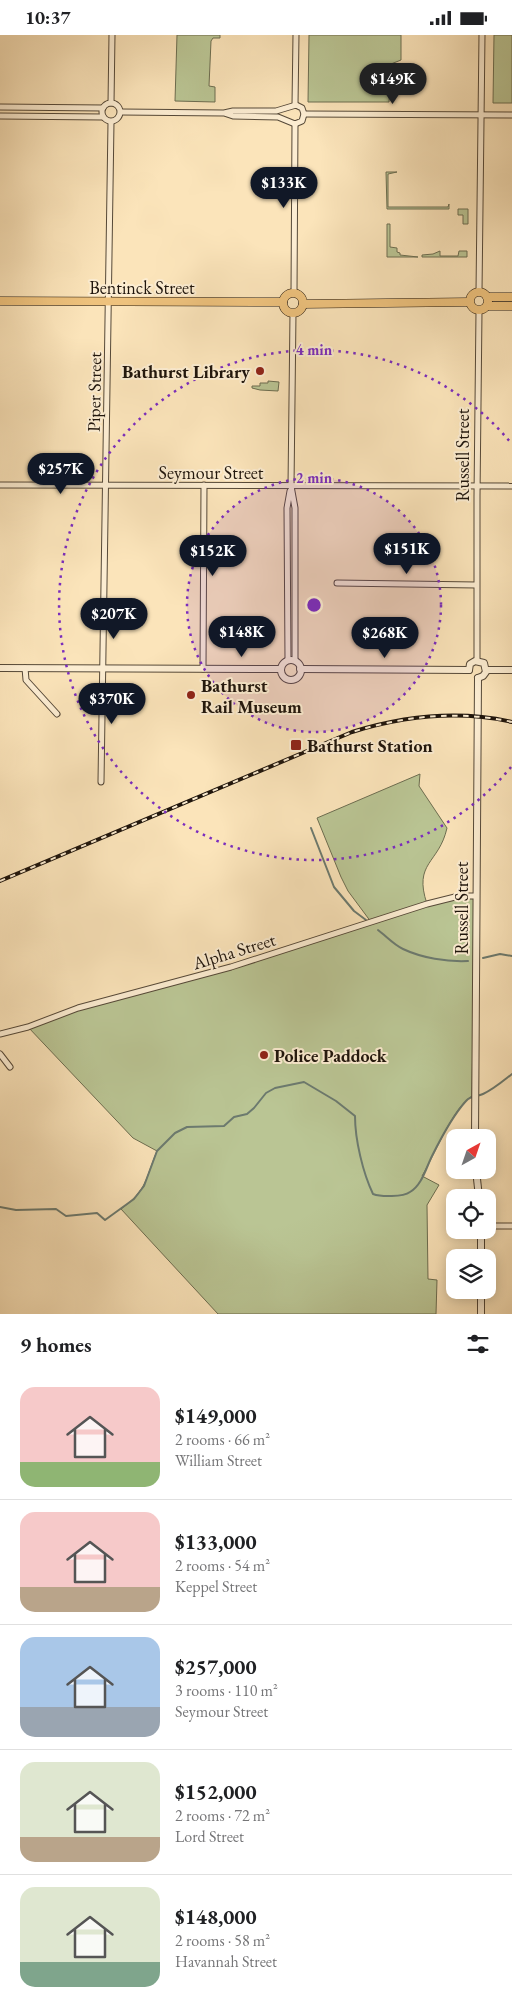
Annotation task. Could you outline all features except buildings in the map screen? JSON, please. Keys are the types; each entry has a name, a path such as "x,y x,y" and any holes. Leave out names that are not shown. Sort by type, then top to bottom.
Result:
{"main road":[{"path":"469,301 473,294 478,292 484,293 487,297 487,306"},
{"path":"294,293 300,295 303,304 299,311 294,313 288,311 283,303 286,297 294,293"},
{"path":"487,297 512,297"},
{"name":"Bentinck Street","path":"0,301 283,303"},
{"path":"303,304 469,301"},
{"path":"469,301 472,307 479,311 487,306 512,306"}],"street":[{"path":"111,103 112,35"},
{"path":"295,105 296,35"},
{"path":"478,292 482,35"},
{"path":"0,116 103,117 111,122 119,118 121,112 118,105 106,104 103,108 103,117"},
{"path":"121,112 224,113 233,111 276,111 295,105 302,108 304,114 302,121 295,125"},
{"path":"0,107 103,108"},
{"path":"286,119 287,108"},
{"path":"224,113 233,117 278,117 286,119 295,125"},
{"path":"304,114 512,115"},
{"name":"Piper Street","path":"101,782 111,122"},
{"path":"294,293 295,125"},
{"name":"Russell Street","path":"477,661 479,311"},
{"path":"294,313 291,485 287,508 286,612 291,661 300,669 469,670"},
{"name":"Seymour Street","path":"0,485 512,486"},
{"path":"203,669 204,485"},
{"path":"291,485 295,509 295,613 291,661"},
{"path":"287,541 295,541"},
{"path":"337,583 476,585"},
{"path":"286,612 295,613"},
{"path":"291,661 283,663 281,669 283,676 292,680 299,675 300,669"},
{"path":"477,661 484,663 486,670 483,676 478,678 473,677 469,670 471,663 477,661"},
{"path":"0,668 281,669"},
{"path":"24,668 26,680 57,714"},
{"path":"486,670 512,671"},
{"name":"Russell Street","path":"474,1129 478,678"},
{"name":"Alpha Street","path":"0,1034 28,1027 78,1008 231,967 440,901 458,896 476,896"},
{"path":"0,1054 10,1067"},
{"path":"496,1226 512,1226"},
{"path":"481,1299 481,1314"}],"green space":[{"path":"177,35 220,35 220,38 213,38 211,41 209,86 215,87 215,102 175,101"},
{"path":"309,35 401,35 401,60 391,64 389,102 308,102"},
{"path":"494,35 512,35 512,103 493,103"},
{"path":"386,172 397,172 388,174 388,207 448,207 449,204 449,209 387,209"},
{"path":"458,209 468,209 468,224 463,224 463,215 458,215"},
{"path":"387,224 390,224 390,247 397,248 397,252 400,255 418,257 387,257"},
{"path":"440,251 440,256 458,256 459,251 467,251 467,257 422,257 422,255"},
{"path":"268,381 279,382 278,391 252,388 252,386 260,386 260,383 268,383"},
{"path":"420,774 419,786 447,828 439,849 425,871 423,879 427,904 449,898 475,896 472,1096 458,1110 446,1129 422,1176 439,1185 427,1205 428,1279 437,1280 436,1314 218,1314 121,1209 130,1202 145,1183 157,1151 133,1138 28,1027 78,1008 177,982 371,922 348,891 317,818"}],"waterway":[{"path":"311,828 334,887 354,911 366,920"},
{"path":"378,930 396,945 418,955 435,959 468,961"},
{"path":"483,958 500,954 512,956"},
{"path":"0,1207 16,1210 56,1209 66,1216 97,1213 105,1220 134,1199 144,1186 157,1151 175,1133 187,1127 224,1126 234,1117 247,1114 266,1093 275,1088 304,1082 336,1101 355,1116 360,1156 373,1194 386,1196 407,1194 421,1181 443,1135 466,1101 491,1090 512,1074"}],"railway":[{"path":"0,881 352,732 391,722 432,717 472,716 512,722"}],"place":[{"name":"Bathurst Library","path":"260,371"},
{"name":"Bathurst Rail Museum","path":"191,695"},
{"name":"Bathurst Station","path":"296,745"},
{"name":"Police Paddock","path":"264,1055"}]}
